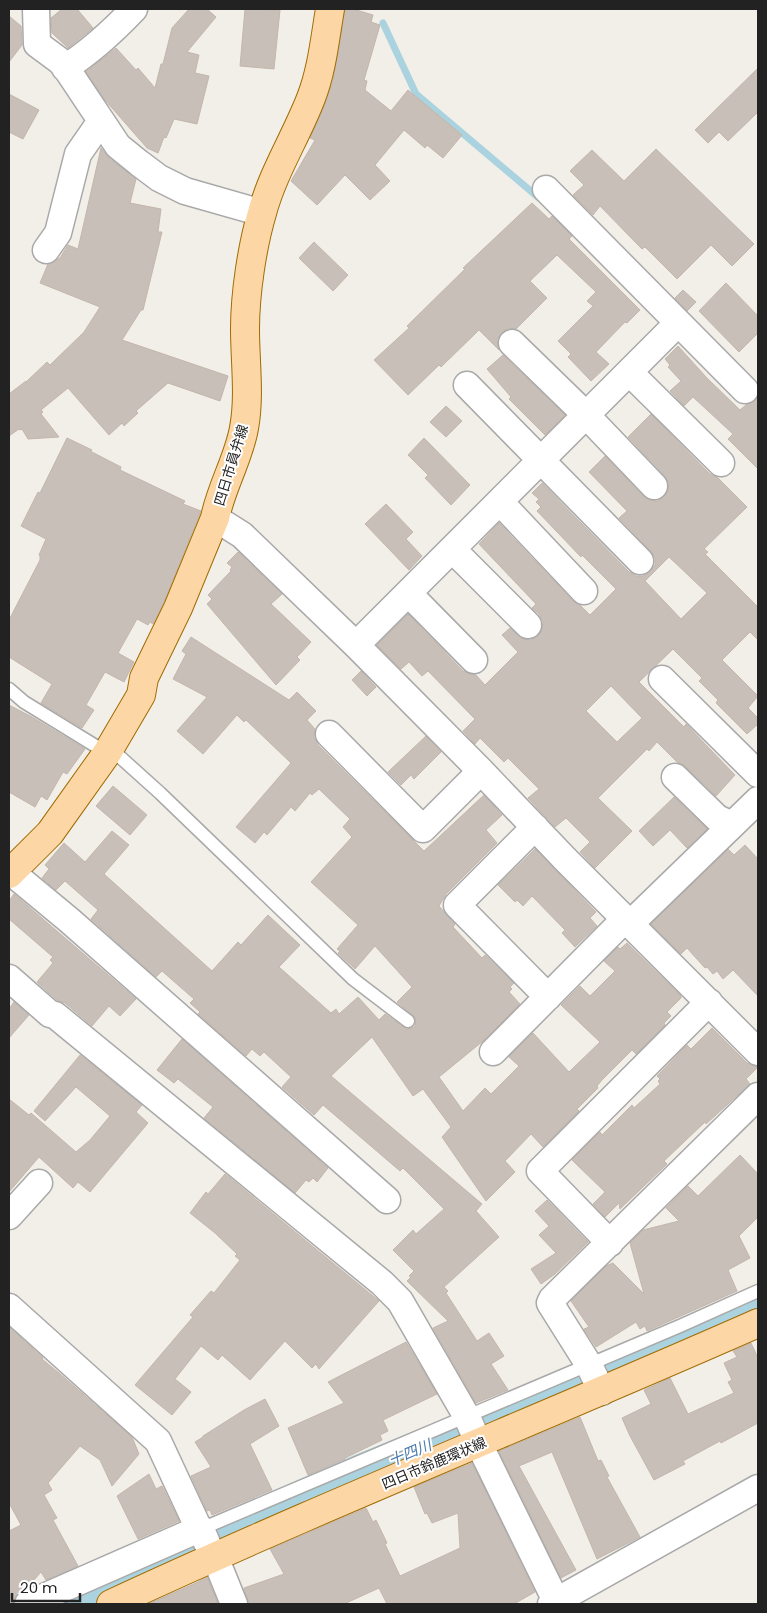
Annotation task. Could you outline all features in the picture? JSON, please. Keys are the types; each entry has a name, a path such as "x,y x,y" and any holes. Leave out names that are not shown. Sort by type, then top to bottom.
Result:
{"main road":[{"name":"四日市員弁線","path":"10,873 50,832 109,750 141,696 144,678 178,608 216,518 218,503 244,429 247,387 245,327 251,268 262,213 275,174 312,96 330,9"},
{"name":"四日市鈴鹿環状線","path":"111,1604 207,1543 478,1443 595,1377 758,1323"}],"street":[{"path":"36,9 37,44 65,68 118,146 159,178 192,193 262,213"},
{"path":"65,68 134,9"},
{"path":"46,250 58,234 78,154 102,121"},
{"path":"546,189 673,328 745,390"},
{"path":"356,645 673,328"},
{"path":"512,343 586,415 654,486"},
{"path":"629,372 721,463"},
{"path":"468,386 640,561"},
{"path":"500,502 584,591"},
{"path":"216,518 242,535 356,645 627,922 758,1052"},
{"path":"452,549 528,625"},
{"path":"408,593 474,660"},
{"path":"662,679 758,774"},
{"path":"329,734 423,829 481,771"},
{"path":"675,777 717,818 732,825"},
{"path":"493,1052 548,997 758,800"},
{"path":"535,827 457,905 548,997"},
{"path":"10,873 69,920 387,1200"},
{"path":"9,978 50,1014 55,1014 388,1289 400,1301 407,1310 468,1418 478,1443 556,1603 758,1488"},
{"path":"610,1242 540,1171 709,1002"},
{"path":"595,1377 550,1303 552,1299 758,1096"},
{"path":"9,1216 39,1183"},
{"path":"9,1307 158,1441 234,1604"},
{"path":"28,1604 207,1543"}],"lane":[{"path":"9,689 24,702 109,750 160,793 353,979 408,1020"},
{"path":"207,1543 468,1418 595,1377 680,1326 758,1291"}],"building":[{"path":"62,9 77,9 93,28 68,48 52,33 51,18"},
{"path":"189,9 207,9 216,17 187,52 199,55 195,73 209,76 197,124 174,119 158,153 147,148 105,100 86,72 116,48 136,70 138,68 155,88 172,28"},
{"path":"245,9 280,10 274,69 240,66"},
{"path":"345,9 353,9 373,15 371,22 380,25 364,80 367,81 365,90 391,111 408,90 462,135 443,158 427,145 425,148 404,130 375,165 390,181 370,200 345,175 317,205 291,181 315,140 310,138 333,80"},
{"path":"9,16 21,26 22,45 9,62"},
{"path":"758,68 758,112 728,141 719,132 708,143 695,130"},
{"path":"9,94 39,110 23,139 9,132"},
{"path":"101,148 109,158 136,179 130,203 161,209 158,232 162,232 143,310 141,310 122,340 228,376 220,401 168,383 136,411 138,413 124,426 122,423 109,435 68,388 41,410 43,412 41,414 59,437 28,439 22,429 9,436 9,394 26,382 47,362 50,365 84,332 100,307 40,283 48,264 60,258 68,245 78,249"},
{"path":"656,149 754,244 732,266 711,245 677,279 645,247 642,249 600,206 593,215 573,195 584,185 570,171 592,150 624,181"},
{"path":"532,203 549,219 552,216 572,236 569,239 640,310 627,323 625,322 596,352 609,364 591,381 568,357 571,354 558,341 593,306 587,301 596,292 557,255 530,281 547,298 516,329 507,329 501,333 497,340 499,350 479,330 441,367 439,365 408,395 374,360 409,328 407,326 465,269 463,268"},
{"path":"314,242 348,275 333,291 299,258"},
{"path":"726,283 758,316 758,333 739,352 699,311"},
{"path":"683,290 696,302 687,311 675,298"},
{"path":"678,346 740,410 755,401 758,396 758,469 728,439 733,434 693,397 684,406 670,391 681,381 668,367 670,365 665,359"},
{"path":"503,355 565,415 545,435 509,399 511,397 487,369"},
{"path":"446,406 462,421 446,437 430,422"},
{"path":"651,414 710,474 718,478 747,507 704,549 708,552 705,554 758,607 758,640 750,632 722,660 758,696 748,708 758,718 758,724 747,734 716,703 718,700 699,681 702,678 673,649 639,682 684,727 686,724 735,775 716,796 657,742 649,751 647,749 598,798 632,831 595,868 580,852 590,842 566,818 555,827 528,798 539,789 508,758 504,762 480,738 475,744 463,731 475,719 428,671 422,676 409,662 401,669 377,645 408,614 463,671 476,675 485,685 518,652 502,635 510,628 524,639 531,640 538,636 543,622 539,614 532,608 536,604 479,544 499,523 573,601 590,615 616,589 582,555 581,557 537,511 541,507 536,502 539,499 532,493 542,483 629,572 636,576 643,576 650,572 655,565 655,558 651,551 619,518 627,511 589,472 605,456 644,497 657,501 664,497 669,483 665,476 628,437","holes":["669,557 707,593 681,619 645,581","611,686 642,718 617,742 586,711"]},
{"path":"67,438 121,467 120,470 185,501 183,504 201,511 164,602 153,624 150,622 148,625 137,619 118,653 134,662 124,682 105,672 86,705 94,710 82,728 41,703 52,684 9,657 9,620 40,560 39,555 46,539 21,526 38,492 40,493"},
{"path":"424,438 470,485 451,505 425,478 428,475 408,455"},
{"path":"386,504 413,532 406,539 422,556 409,570 365,524"},
{"path":"238,552 282,594 271,604 311,642 297,657 300,660 276,685 207,604 212,599 208,595 231,571 232,567 227,563"},
{"path":"191,637 289,700 297,692 316,711 307,720 315,729 314,737 318,745 424,851 484,795 502,815 486,830 497,843 446,894 439,906 455,924 453,927 482,958 485,955 514,983 510,987 512,989 509,992 520,1004 483,1041 439,1077 463,1111 485,1088 491,1094 519,1066 509,1057 533,1033 569,1072 600,1042 561,1005 580,986 590,996 615,971 604,961 618,947 620,949 627,943 681,996 667,1012 671,1016 664,1023 665,1025 636,1054 632,1050 602,1080 597,1086 598,1088 577,1109 579,1111 543,1147 531,1134 505,1161 515,1172 486,1201 442,1137 451,1127 423,1089 413,1096 372,1037 331,1076 482,1204 476,1211 499,1237 444,1287 477,1341 489,1333 504,1356 491,1364 508,1390 476,1403 433,1328 448,1321 407,1281 414,1271 393,1250 413,1230 416,1234 444,1209 403,1168 400,1171 323,1105 314,1115 282,1087 291,1077 264,1052 260,1056 252,1049 246,1056 198,1014 200,1012 190,1003 194,999 162,971 156,977 91,919 98,910 65,881 56,890 42,878 49,869 45,865 64,843 85,862 112,831 129,845 104,874 212,971 238,942 241,945 268,915 300,945 279,967 331,1013 336,1009 339,1014 358,997 379,1020 385,1014 406,1029 415,1026 415,1017 397,1002 412,987 375,946 355,969 338,953 340,951 337,949 358,925 311,882 352,837 343,827 350,819 319,789 312,795 310,793 295,811 291,807 267,835 264,832 255,843 236,827 291,763 246,720 244,722 237,715 203,754 177,731 207,697 173,679 186,654 182,651"},
{"path":"361,671 376,687 367,696 352,680"},
{"path":"9,705 85,749 67,774 63,772 47,800 41,796 35,807 9,792"},
{"path":"426,736 441,752 414,779 411,775 401,785 388,772"},
{"path":"113,786 147,815 130,835 96,806"},
{"path":"674,797 707,829 687,848 670,830 653,846 639,831"},
{"path":"745,845 758,859 758,996 733,970 723,979 717,971 713,974 707,967 705,968 687,948 681,954 651,924 728,849 734,855"},
{"path":"535,849 596,912 590,918 597,926 575,947 562,933 565,930 532,896 523,906 517,900 515,902 498,885"},
{"path":"14,894 136,999 120,1016 109,1006 92,1026 65,1003 57,1000 37,982 53,963 50,960 53,957 9,919 9,901"},
{"path":"14,1002 29,1015 9,1038 9,1009"},
{"path":"712,1028 747,1063 758,1067 746,1079 750,1084 706,1124 705,1122 664,1161 667,1164 620,1209 619,1203 605,1217 593,1204 605,1192 572,1160 600,1132 602,1135 632,1105 634,1108 660,1084 658,1081 660,1079 657,1076 687,1045 691,1049"},
{"path":"182,1039 328,1168 317,1182 313,1178 309,1182 306,1180 295,1193 204,1118 213,1107 178,1079 174,1083 157,1070"},
{"path":"80,1055 142,1105 136,1112 148,1123 90,1192 78,1182 73,1188 39,1157 9,1192 9,1099 29,1115 31,1113 76,1152 90,1140 110,1116 76,1087 45,1121 34,1111"},
{"path":"740,1155 758,1174 758,1217 739,1236 750,1258 728,1270 737,1291 647,1331 645,1326 640,1329 636,1322 596,1347 584,1329 589,1327 571,1301 606,1266 613,1263 644,1294 630,1243 643,1230 679,1221 666,1208 688,1186 698,1196"},
{"path":"225,1174 379,1301 319,1369 316,1364 312,1368 285,1341 250,1380 222,1355 218,1360 201,1346 175,1379 191,1392 172,1415 135,1385 193,1317 190,1315 211,1291 214,1293 240,1260 235,1256 237,1254 215,1233 190,1213 206,1192 208,1194"},
{"path":"547,1200 588,1242 555,1274 541,1284 531,1269 556,1253 539,1235 549,1226 535,1211"},
{"path":"9,1327 42,1359 132,1437 139,1454 112,1486 100,1460 80,1446 48,1483 52,1490 44,1495 57,1518 53,1520 78,1566 46,1580 41,1572 27,1588 16,1595 13,1604 9,1604 9,1531 21,1525 9,1503"},
{"path":"406,1342 437,1394 383,1420 388,1431 380,1435 382,1440 308,1475 288,1428 344,1403 328,1382"},
{"path":"751,1343 758,1358 758,1423 683,1461 685,1464 654,1480 622,1418 651,1404 644,1390 670,1378 688,1414 734,1393 728,1382 732,1380 724,1363 737,1357 733,1351"},
{"path":"265,1399 279,1426 250,1444 272,1490 212,1515 210,1510 207,1511 191,1476 211,1467 195,1442 244,1410"},
{"path":"580,1417 598,1461 601,1460 609,1476 607,1477 640,1537 597,1559 552,1452 519,1466 576,1570 561,1578 499,1451"},
{"path":"472,1463 535,1592 514,1604 387,1604 379,1588 344,1604 249,1604 244,1588 284,1574 270,1549 366,1508 373,1522 376,1520 400,1576 460,1548 458,1513 432,1523 427,1513 425,1514 414,1487"},
{"path":"149,1474 156,1489 162,1486 179,1521 138,1539 117,1496"},
{"path":"207,1577 218,1604 148,1604 198,1582"}],"waterway":[{"path":"383,23 416,94 539,198"},
{"name":"十四川","path":"65,1604 361,1474 528,1406 758,1307"}]}
